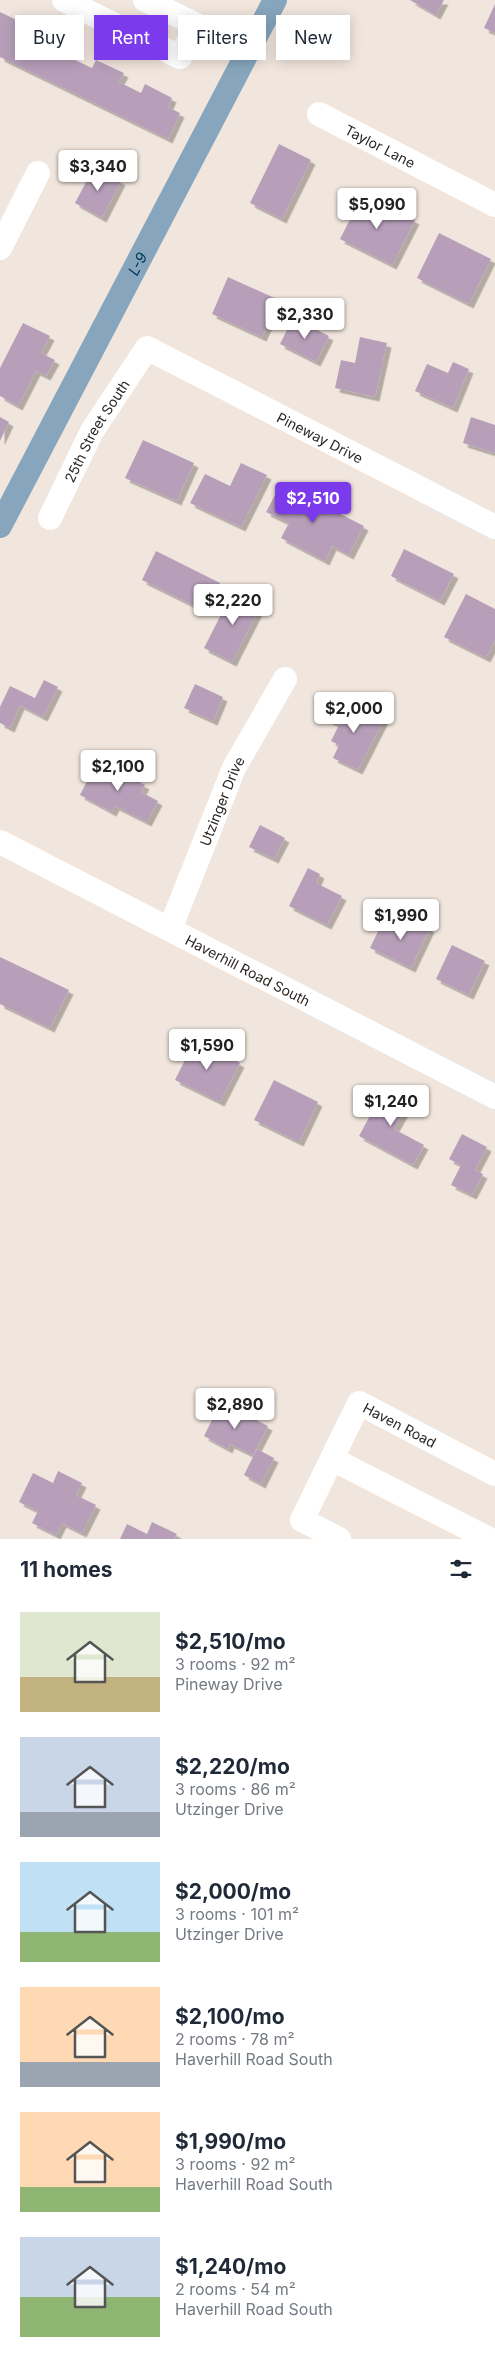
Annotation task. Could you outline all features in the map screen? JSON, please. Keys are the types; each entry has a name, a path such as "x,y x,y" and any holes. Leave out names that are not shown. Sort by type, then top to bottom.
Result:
{"street":[{"path":"64,0 180,58 197,25 145,0"},
{"name":"Taylor Lane","path":"319,114 495,205"},
{"path":"0,248 38,173"},
{"name":"25th Street South","path":"50,518 92,431 147,348"},
{"name":"Pineway Drive","path":"147,348 495,527"},
{"name":"Utzinger Drive","path":"170,929 234,768 285,679"},
{"name":"Haverhill Road South","path":"0,842 495,1096"},
{"name":"Haven Road","path":"339,1539 302,1520 359,1403 495,1474"},
{"path":"332,1459 489,1539"}],"building":[{"path":"410,0 444,0 436,15"},
{"path":"495,4 495,33 484,28"},
{"path":"0,12 15,19 15,60 75,60 92,68 96,60 124,73 119,82 141,93 145,84 172,98 168,107 180,113 168,139 0,57"},
{"path":"279,144 311,160 282,219 250,203"},
{"path":"94,167 121,181 102,218 75,203"},
{"path":"363,194 415,220 392,265 340,239"},
{"path":"439,233 491,259 469,304 417,278"},
{"path":"228,277 279,300 262,337 212,314"},
{"path":"293,318 329,336 316,362 280,344"},
{"path":"23,323 50,336 41,353 55,360 46,376 36,371 18,406 0,396 0,368"},
{"path":"360,337 387,343 375,397 335,388 341,360 355,363"},
{"path":"453,362 469,369 453,408 415,391 427,364 448,373"},
{"path":"0,417 9,422 0,441"},
{"path":"471,417 495,425 495,453 463,443"},
{"path":"143,440 194,463 177,501 125,478"},
{"path":"241,463 267,475 241,527 190,503 205,474 230,486"},
{"path":"281,484 364,526 349,555 332,546 325,561 281,538 289,523 266,512"},
{"path":"404,549 454,574 440,601 391,576"},
{"path":"156,551 220,583 205,611 142,580"},
{"path":"234,589 262,603 232,662 204,648"},
{"path":"466,594 495,609 495,640 486,658 444,637"},
{"path":"44,680 58,687 43,717 20,705 10,728 0,723 0,707 10,686 35,698"},
{"path":"195,684 223,697 213,721 184,708"},
{"path":"331,704 362,720 369,706 386,715 358,770 333,758 339,745 331,741 339,725 324,718"},
{"path":"98,760 145,785 141,792 158,801 147,822 115,806 112,812 80,795"},
{"path":"260,825 285,838 274,859 249,847"},
{"path":"308,868 320,874 316,883 342,896 327,925 289,906"},
{"path":"406,917 430,928 411,968 370,948 384,919 401,927"},
{"path":"452,945 485,961 469,995 436,979"},
{"path":"0,957 69,990 50,1028 0,1004"},
{"path":"195,1040 240,1063 220,1102 175,1080"},
{"path":"274,1080 318,1102 299,1142 254,1120"},
{"path":"386,1086 411,1099 394,1129 424,1145 413,1165 359,1136"},
{"path":"462,1134 487,1147 475,1170 483,1174 472,1195 451,1185 461,1165 449,1159"},
{"path":"221,1402 268,1426 253,1455 230,1444 228,1449 204,1436"},
{"path":"257,1449 274,1458 261,1484 244,1475"},
{"path":"58,1471 82,1483 76,1495 96,1505 82,1533 62,1523 56,1535 32,1523 38,1511 19,1502 33,1473 53,1483"},
{"path":"152,1522 177,1534 174,1539 120,1539 127,1524 147,1534"}],"waterway":[{"name":"L-9","path":"0,526 275,0"}]}
